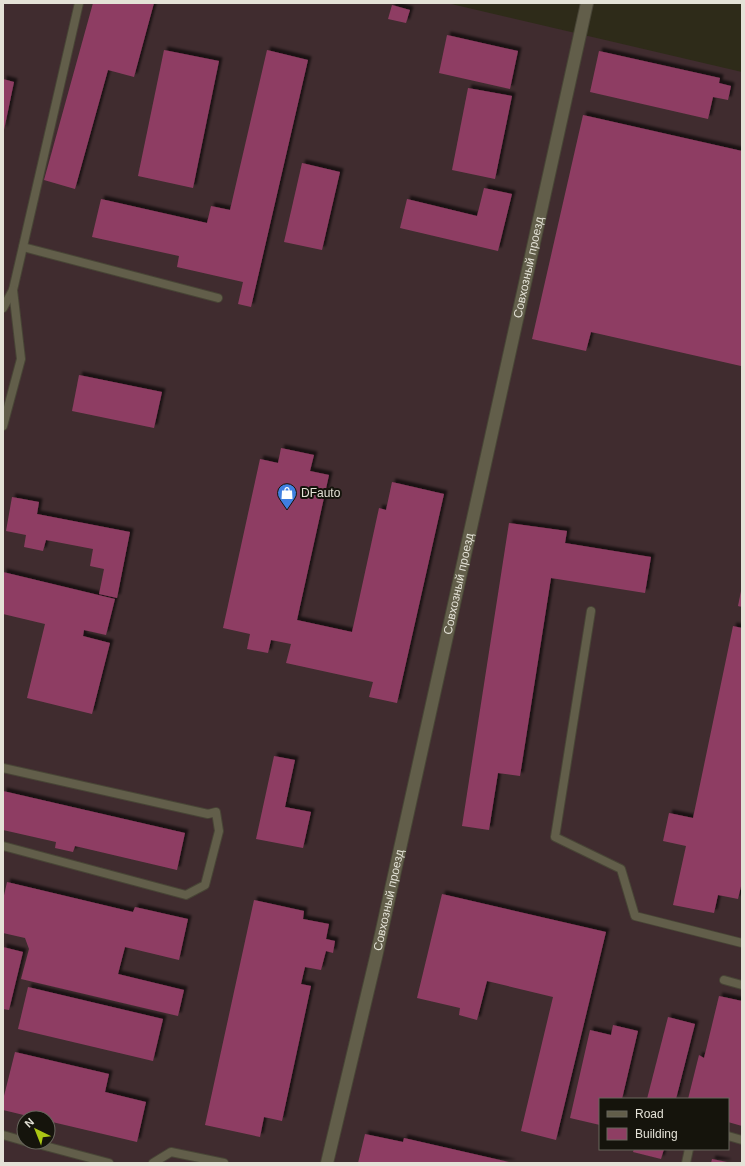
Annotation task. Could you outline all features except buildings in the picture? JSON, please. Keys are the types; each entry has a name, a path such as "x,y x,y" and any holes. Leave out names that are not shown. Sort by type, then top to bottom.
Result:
{"street":[{"name":"Совхозный проезд","path":"327,1163 380,942 587,3"}],"lane":[{"path":"3,308 13,290 79,3"},
{"path":"23,247 218,298"},
{"path":"3,426 21,359 13,290"},
{"path":"591,611 555,837 621,869 635,916 742,943"},
{"path":"3,768 208,814 216,812 219,831 205,885 186,895 3,846"},
{"path":"724,980 742,985"},
{"path":"3,1135 16,1138"},
{"path":"729,1136 742,1140"},
{"path":"56,1149 109,1163"},
{"path":"686,1163 689,1150"},
{"path":"154,1163 171,1152 224,1163"}],"shaded area":[{"path":"3,3 447,3 742,72 742,1163 3,1163"}],"place":[{"name":"DFauto","path":"287,510"}]}
